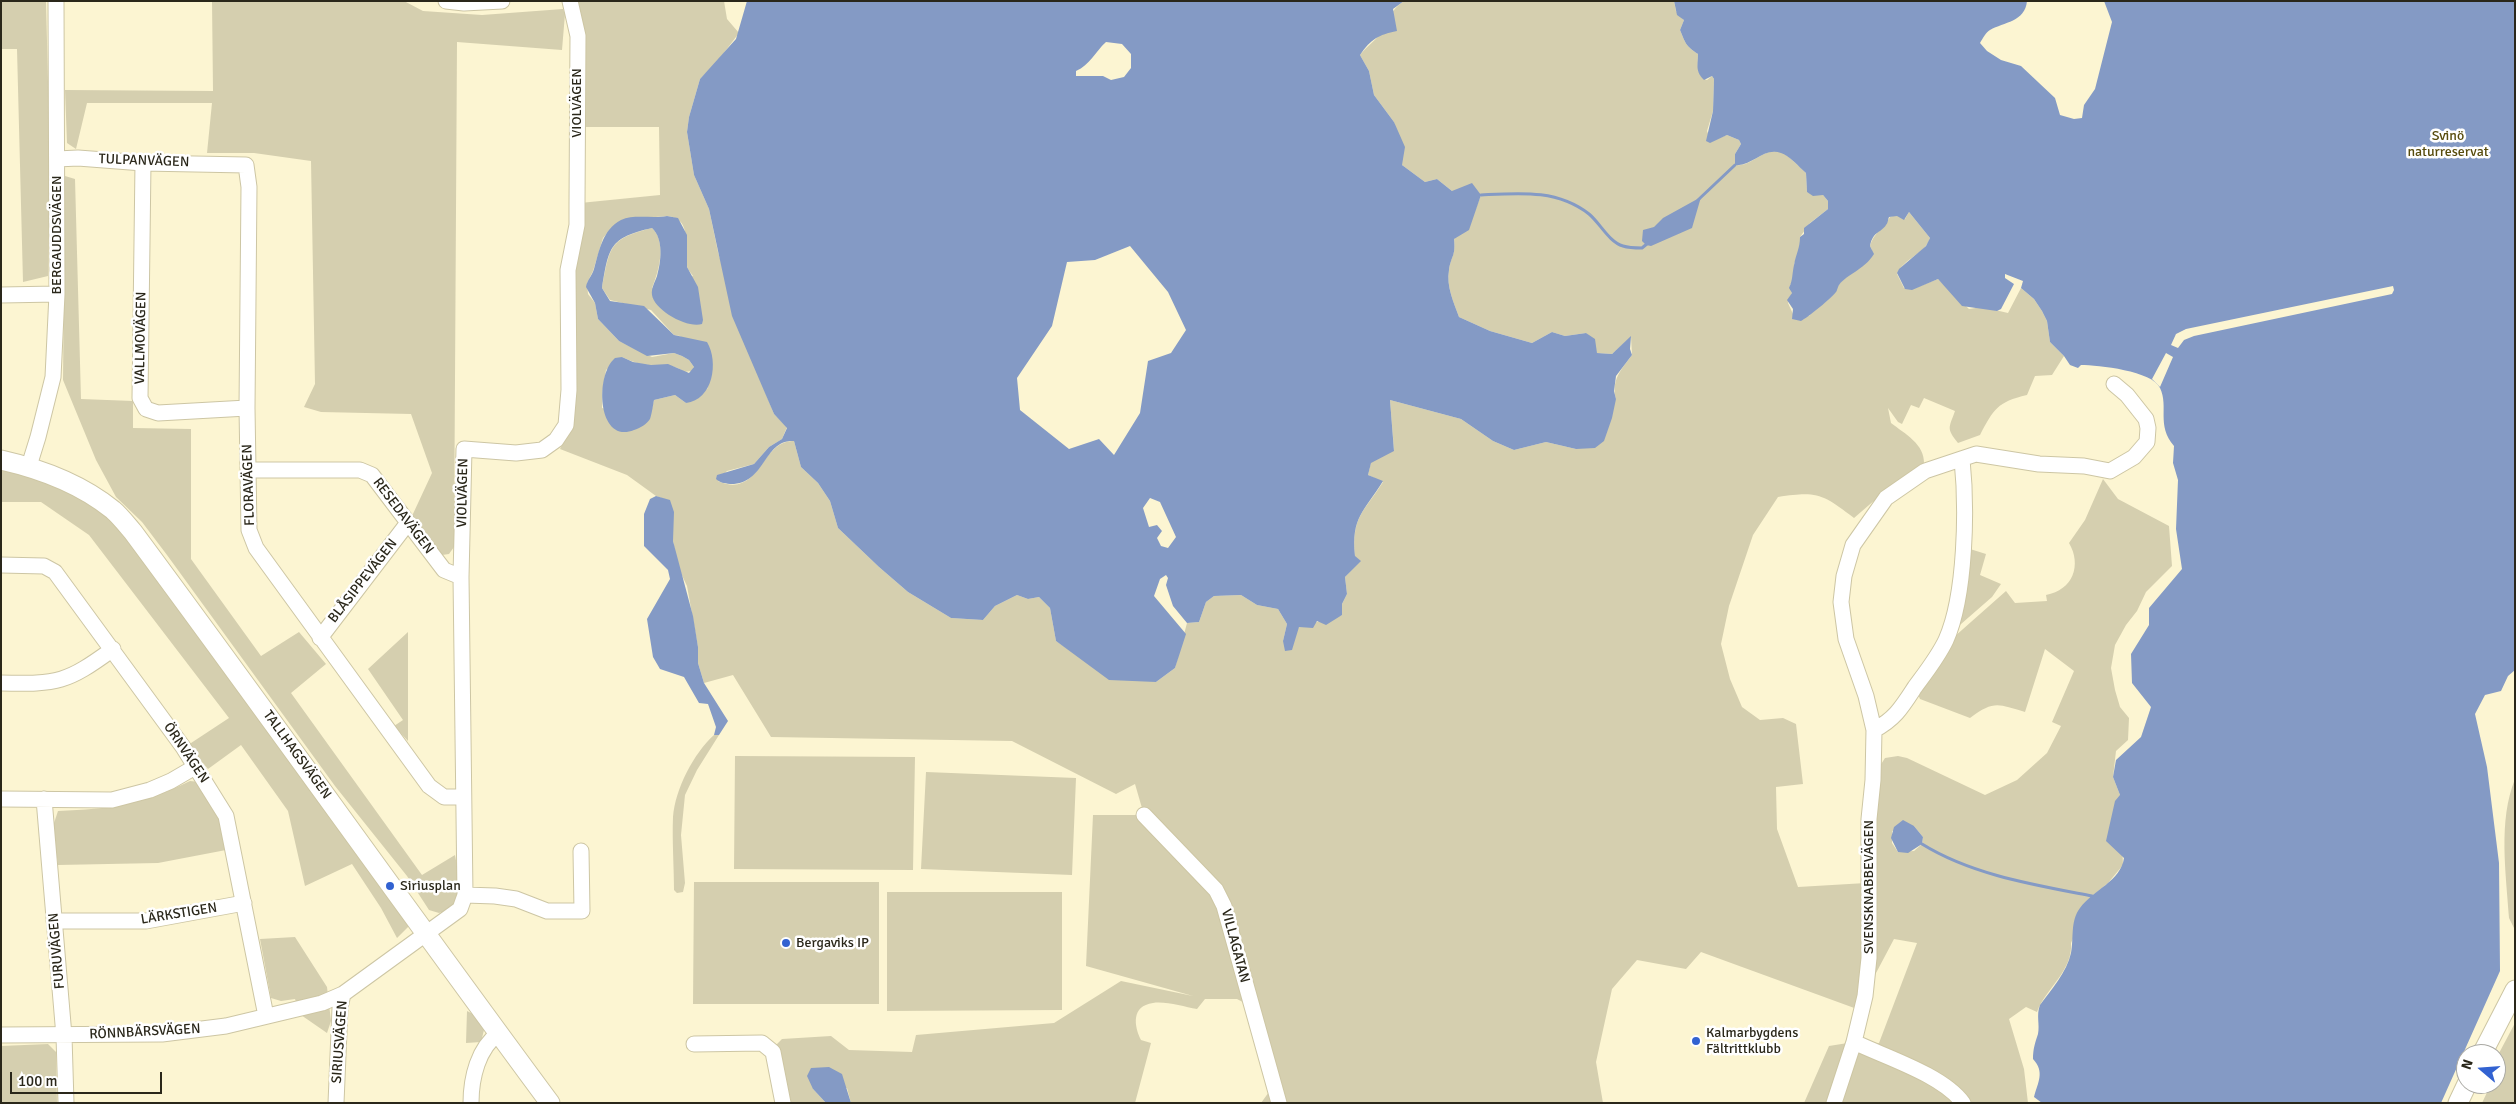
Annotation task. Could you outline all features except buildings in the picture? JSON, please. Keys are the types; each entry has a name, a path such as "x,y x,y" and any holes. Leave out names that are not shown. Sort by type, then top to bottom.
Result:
{"main road":[{"name":"TALLHAGSVÄGEN","path":"1,460 29,466 81,489 113,510 133,532 286,738 425,934 550,1103"},
{"path":"2487,1044 2515,990"}],"street":[{"name":"BERGAUDDSVÄGEN","path":"29,466 53,376 57,294 56,1"},
{"path":"446,1 464,3 502,1"},
{"name":"VIOLVÄGEN","path":"465,895 462,797 461,577 464,449 516,453 542,450 556,440 566,425 569,390 568,270 576,225 577,204 578,36 570,1 559,1"},
{"name":"TULPANVÄGEN","path":"57,159 78,158 143,163 231,163"},
{"name":"VALLMOVÄGEN","path":"143,163 140,398 146,410 158,413 247,408"},
{"name":"FLORAVÄGEN","path":"231,163 246,165 249,187 247,408 249,530 256,548 429,786 444,798 462,797"},
{"path":"1,295 57,294"},
{"name":"SVENSKNABBEVÄGEN","path":"1834,1103 1854,1042 1865,996 1869,958 1868,819 1873,780 1874,730 1843,622 1843,580 1853,545 1886,498 1925,471 1976,454 2039,464 2084,466 2110,471 2134,458 2147,442 2148,428 2146,419 2127,395 2114,384"},
{"path":"1874,730 1890,722 1933,662 1951,627 1964,546 1965,486 1962,459"},
{"name":"RESEDAVÄGEN","path":"248,470 360,470 372,475 407,524 444,570 461,577"},
{"name":"BLÅSIPPEVÄGEN","path":"320,638 407,524"},
{"name":"ÖRNVÄGEN","path":"1,565 44,566 55,572 113,649 195,767 226,816 266,1016"},
{"path":"1,683 43,684 66,680 113,649"},
{"path":"1,799 112,800 157,787 195,767"},
{"name":"FURUVÄGEN","path":"44,799 64,1036 66,1103"},
{"name":"VILLAGATAN","path":"1144,815 1216,890 1224,906 1279,1103"},
{"path":"425,934 460,909 465,895 516,899 547,912 582,912 581,851"},
{"name":"LÄRKSTIGEN","path":"54,921 146,921 244,903"},
{"name":"SIRIUSVÄGEN","path":"336,1103 340,1008 343,994 425,934"},
{"name":"RÖNNBÄRSVÄGEN","path":"1,1034 64,1036 162,1034 226,1026 322,1003 343,994"},
{"path":"471,1103 471,1083 487,1042 499,1033"},
{"path":"1854,1042 1924,1074 1956,1093 1963,1103"},
{"path":"694,1044 762,1043 773,1052 784,1103"}],"shaded area":[{"path":"1,1 46,1 50,162 48,276 23,282 17,49 1,49"},
{"path":"212,1 404,1 423,11 482,15 563,9 565,14 562,50 457,42 454,547 449,554 442,555 437,551 412,516 432,473 411,414 321,412 304,407 315,384 311,161 254,153 207,153 212,103 87,103 76,149 67,143 65,90 213,91"},
{"path":"576,1 724,1 727,19 739,33 717,62 700,79 689,117 687,132 694,175 709,209 718,252 749,352 774,414 787,427 782,439 769,447 754,464 727,471 718,481 732,485 743,482 752,476 774,449 783,443 794,441 801,467 818,483 830,501 838,528 908,592 951,618 983,620 995,606 1017,595 1028,599 1039,597 1050,608 1056,641 1079,656 1156,682 1175,668 1187,623 1199,622 1206,602 1214,596 1241,595 1257,605 1278,609 1287,624 1283,641 1299,627 1342,615 1342,604 1347,594 1345,577 1360,561 1355,557 1354,544 1357,524 1360,516 1383,482 1368,475 1371,462 1394,450 1390,400 1461,419 1493,441 1514,450 1546,442 1576,449 1616,399 1616,381 1632,355 1631,337 1612,354 1597,353 1586,333 1565,336 1552,332 1532,343 1490,331 1459,317 1451,294 1448,276 1454,249 1454,239 1476,208 1481,195 1452,191 1437,179 1425,182 1402,165 1394,122 1374,95 1369,71 1360,55 1380,34 1392,13 1404,1 1674,1 1676,11 1684,20 1680,30 1688,46 1698,54 1699,73 1707,80 1712,76 1714,79 1713,111 1707,131 1711,141 1727,135 1739,140 1741,144 1735,154 1736,165 1742,165 1769,152 1781,152 1791,158 1806,173 1807,192 1823,195 1828,201 1828,209 1810,223 1800,237 1800,251 1794,264 1794,280 1790,285 1792,293 1788,303 1793,314 1809,316 1833,295 1838,285 1872,250 1870,246 1874,238 1890,217 1896,215 1905,219 1909,212 1930,238 1924,248 1904,264 1897,274 1904,288 1915,288 1938,279 1969,309 1982,307 2008,313 2021,288 2034,299 2042,311 2047,321 2050,342 2064,356 2052,375 2035,376 2027,395 2009,401 1998,408 1980,435 1958,443 1950,431 1955,411 1924,398 1919,408 1911,405 1902,424 1898,422 1888,408 1891,423 1918,445 1924,464 1898,480 1854,518 1819,496 1802,494 1778,497 1753,535 1729,606 1721,644 1730,679 1742,707 1760,720 1783,718 1796,724 1803,784 1776,787 1777,829 1798,887 1866,883 1878,769 1885,758 1898,756 1907,758 1985,795 2017,780 2047,753 2061,726 2052,722 2074,671 2045,649 2025,712 1996,705 1985,708 1970,718 1920,699 1917,692 1954,637 2006,591 2015,603 2047,601 2046,595 2063,588 2069,582 2075,568 2075,560 2069,543 2085,520 2103,479 2118,499 2169,526 2172,566 2146,592 2137,611 2126,625 2115,645 2111,668 2120,707 2129,718 2128,740 2116,751 2113,777 2120,795 2123,865 2108,883 2092,896 2071,943 2068,962 2037,1012 2026,1007 2009,1019 2024,1069 2028,1103 1804,1103 1829,1046 1854,1042 1879,1043 1917,943 1894,939 1857,1009 1701,952 1686,969 1637,960 1612,989 1596,1062 1603,1103 1261,1103 1279,1078 1258,1010 1237,999 1205,999 1197,1009 1169,1003 1153,1003 1141,1008 1138,1012 1136,1023 1141,1040 1151,1043 1135,1103 851,1103 847,1088 813,1089 826,1103 791,1103 775,1046 782,1039 831,1036 849,1050 912,1052 916,1035 1054,1023 1121,981 1193,996 1086,966 1093,815 1144,815 1135,784 1116,794 1012,741 771,737 733,675 704,683 698,663 698,647 687,586 678,567 673,541 670,501 656,496 627,475 560,449 567,435 573,283 580,203 660,195 659,127 584,127","holes":["667,216 681,222 684,228 687,267 693,276 652,288 660,257 659,241 657,234 652,228 627,236 614,246 607,262 602,288 610,300 651,310 674,335 680,336 708,388 686,403 675,395 654,400 649,420 602,408 606,370 622,357 642,364 671,366 684,372 692,371 694,367 689,360 674,353 652,357 619,341 598,319 595,303 588,294 587,283 593,271 603,238 622,220","1914,826 1923,837 1922,844 1914,851 1898,852 1892,843 1892,831"]},
{"path":"65,176 75,179 81,399 133,401 133,428 191,429 191,559 261,656 299,632 326,664 291,693 422,875 455,855 462,893 454,908 439,913 429,910 407,876 335,786 142,522 116,497 96,460 63,380"},
{"path":"1,466 71,489 106,515 133,543 410,925 397,938 381,908 352,864 305,886 288,811 241,745 208,769 188,745 229,718 89,535 41,502 1,502"},
{"path":"1970,549 1986,554 1980,575 2001,584 1992,597 1953,631"},
{"path":"408,632 408,741 394,726 403,720 368,669"},
{"path":"714,735 719,735 697,770 685,795 681,835 685,883 683,892 677,893 674,890 673,817 677,795 699,751"},
{"path":"735,756 915,757 913,870 734,869"},
{"path":"926,772 1076,778 1072,875 921,869"},
{"path":"2515,779 2515,930 2509,918 2504,847 2506,812"},
{"path":"190,781 200,782 219,819 226,850 158,863 58,865 53,826 58,811 94,809 141,801"},
{"name":"Bergaviks IP","path":"694,882 879,882 879,1004 693,1004"},
{"path":"887,892 1062,892 1062,1010 887,1011"},
{"path":"295,937 327,987 331,1021 327,1033 301,1015 295,999 281,1001 271,998 260,939"},
{"path":"467,1011 475,1015 484,1030 481,1042 466,1043"},
{"path":"2515,1023 2515,1103 2482,1103 2486,1094 2506,1094 2506,1044 2504,1044"},
{"path":"48,1044 56,1052 57,1103 1,1103 1,1046"}],"water":[{"path":"747,1 1404,1 1393,9 1397,31 1376,38 1360,55 1369,71 1374,95 1394,122 1405,147 1402,165 1425,182 1437,179 1452,191 1472,183 1481,195 1469,230 1454,239 1454,249 1448,276 1451,294 1459,317 1490,331 1532,343 1552,332 1565,336 1586,333 1595,339 1597,353 1612,354 1631,336 1630,349 1632,355 1616,376 1614,391 1616,399 1604,441 1595,448 1576,449 1546,442 1514,450 1493,441 1461,419 1390,400 1394,451 1371,463 1368,475 1383,481 1357,523 1354,543 1355,556 1361,561 1345,577 1347,594 1342,604 1342,615 1326,625 1317,621 1313,628 1299,627 1292,650 1285,651 1283,641 1287,624 1278,609 1257,605 1241,595 1214,596 1206,602 1199,622 1187,623 1173,606 1166,585 1168,578 1166,575 1160,579 1154,596 1186,634 1175,668 1156,682 1109,680 1056,641 1050,608 1039,597 1028,599 1017,595 995,606 983,620 951,618 908,592 838,528 830,501 818,483 801,467 794,441 784,442 776,447 758,470 742,482 730,484 716,479 717,475 754,464 769,447 782,439 787,428 774,414 732,316 709,209 694,175 687,132 689,117 700,79 736,39","holes":["1106,42 1122,44 1131,54 1131,68 1124,77 1111,80 1103,76 1076,76 1076,71 1089,62","1130,246 1168,292 1186,330 1171,353 1148,361 1140,413 1114,455 1099,439 1069,449 1020,410 1017,378 1052,326 1067,262 1095,260","1150,498 1160,502 1176,537 1168,548 1161,546 1157,538 1162,531 1157,525 1149,527 1143,508"]},
{"path":"1674,1 2027,1 2025,8 2018,17 1989,31 1980,43 1987,51 2001,60 2021,66 2055,98 2060,115 2074,119 2082,118 2084,105 2095,89 2112,22 2104,1 2515,1 2515,670 2508,676 2501,691 2485,695 2475,714 2487,767 2499,863 2500,971 2467,1044 2456,1044 2456,1069 2441,1103 2042,1103 2034,1097 2040,1077 2039,1068 2033,1059 2040,1005 2058,980 2069,960 2077,913 2086,902 2118,873 2124,858 2106,841 2115,801 2120,795 2113,777 2116,760 2141,737 2151,707 2132,683 2131,654 2149,625 2149,608 2182,569 2176,529 2178,480 2173,463 2174,446 2165,431 2160,388 2147,377 2136,373 2100,366 2081,365 2078,368 2070,365 2050,342 2047,321 2034,299 2021,288 2023,281 2005,274 2005,278 2014,284 2001,309 1997,311 1962,306 1938,279 1912,290 1905,289 1897,273 1899,269 1926,246 1930,238 1909,212 1904,220 1897,216 1889,217 1884,228 1871,241 1870,246 1874,254 1870,260 1843,281 1830,298 1801,321 1792,319 1793,309 1787,300 1792,293 1789,288 1800,237 1804,234 1804,228 1828,209 1828,201 1823,195 1813,196 1807,192 1806,173 1784,154 1769,153 1747,163 1735,165 1735,154 1741,144 1739,140 1727,135 1710,143 1706,141 1713,111 1714,79 1712,76 1704,80 1699,74 1698,54 1688,46 1680,30 1684,20 1677,15"},
{"path":"1701,197 1692,228 1651,246 1646,245 1642,241 1643,230 1654,227 1663,218"},
{"path":"667,216 678,218 687,235 687,267 698,287 702,324 689,324 672,317 654,301 652,290 657,276 661,251 658,238 652,228 627,236 614,246 607,263 602,288 610,301 644,306 674,335 707,342 713,360 711,379 708,388 695,400 686,403 675,395 654,400 650,419 647,423 634,430 622,432 613,428 607,419 603,406 604,379 608,367 615,358 622,357 633,362 651,365 668,364 689,373 694,367 689,360 674,353 647,356 619,341 598,319 595,303 586,287 587,282 593,271 605,235 615,224 632,217"},
{"path":"656,496 670,500 674,512 673,541 693,616 698,647 698,663 704,683 728,721 719,735 714,735 716,727 708,704 699,703 684,677 660,669 653,657 647,619 670,579 668,570 644,546 644,514 650,499"},
{"path":"1903,820 1914,826 1923,837 1922,844 1908,853 1898,852 1891,838 1894,827"},
{"path":"829,1067 842,1074 851,1103 826,1103 813,1089 807,1076 811,1068"}],"pier":[{"path":"2393,286 2392,294 2194,336 2184,340 2178,348 2171,345 2176,334 2186,329"},
{"path":"2166,353 2173,357 2160,387 2152,379"}],"waterway":[{"path":"1698,200 1735,165"},
{"path":"1481,195 1537,194 1551,196 1577,206 1589,214 1613,241 1618,244 1642,248 1648,243"},
{"path":"1922,844 1962,864 2004,878 2092,896"}],"place":[{"name":"Siriusplan","path":"390,886"},
{"name":"Bergaviks IP","path":"786,943"},
{"name":"Kalmarbygdens Fältrittklubb","path":"1696,1041"}],"park label":[{"name":"Svinö naturreservat","path":"2448,144"}]}
